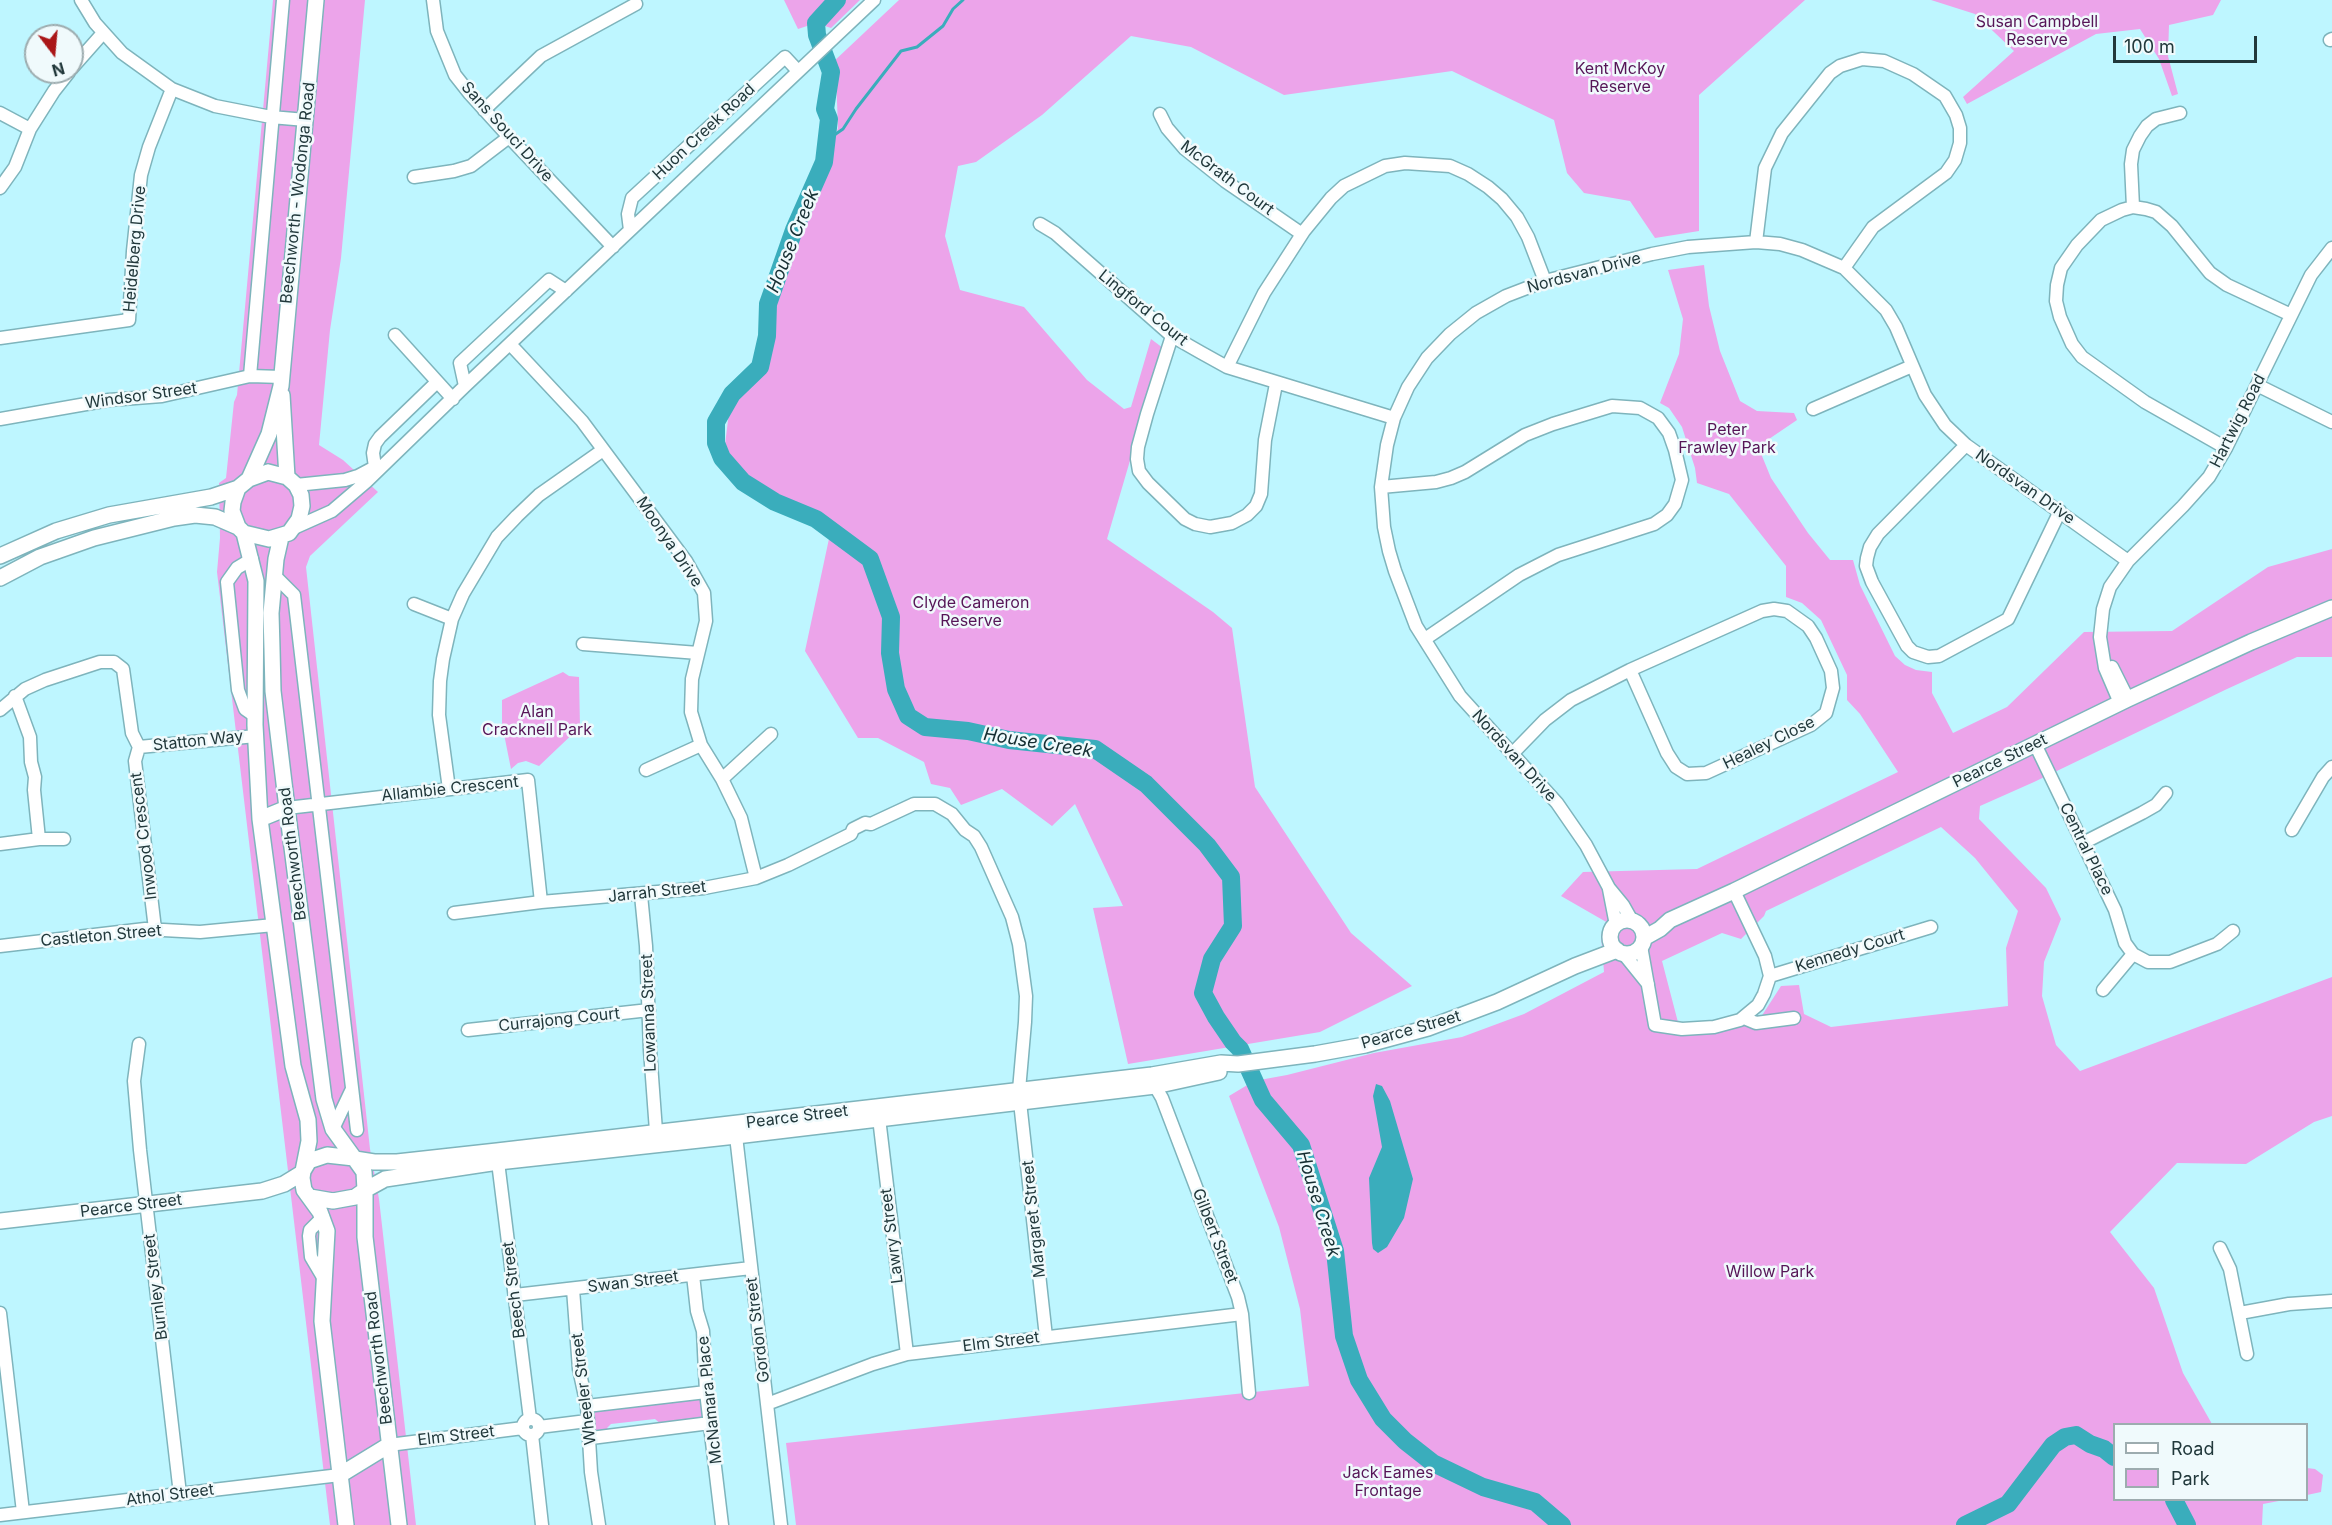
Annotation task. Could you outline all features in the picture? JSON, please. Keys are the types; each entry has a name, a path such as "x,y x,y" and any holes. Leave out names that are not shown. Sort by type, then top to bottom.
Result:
{"main road":[{"name":"Beechworth - Wodonga Road","path":"244,483 268,434 282,381 316,0"},
{"name":"Beechworth - Wodonga Road","path":"282,381 291,481"},
{"path":"0,556 56,531 98,518 211,497 268,472 291,481 301,495 302,506 294,528 281,537 269,539 241,530 215,517 195,515 174,518 94,538 40,557 0,578"},
{"path":"241,530 232,511 233,502 244,483"},
{"name":"Beechworth Road","path":"241,530 252,559 257,594 255,716 260,819 294,1066 309,1120 309,1141 303,1172"},
{"name":"Beechworth Road","path":"281,537 271,613 273,691 319,1073 333,1129 355,1158"},
{"name":"Pearce Street","path":"1643,942 1670,920 2124,701 2251,642 2332,608"},
{"path":"260,819 287,808"},
{"name":"Pearce Street","path":"1634,922 1670,920"},
{"path":"1623,921 1634,922 1641,927 1643,942 1634,952 1620,952 1612,944 1613,930 1623,921"},
{"name":"Pearce Street","path":"1575,966 1613,930"},
{"name":"Pearce Street","path":"736,1130 1222,1071 1238,1064 1365,1045 1428,1028 1497,1002 1575,966 1620,952"},
{"name":"Pearce Street","path":"355,1158 374,1162 397,1162 498,1156 736,1130 879,1118 1019,1096"},
{"path":"310,1197 326,1201 342,1201 365,1190 364,1172 355,1158 338,1155 323,1156 309,1161 303,1172 302,1185 323,1217 327,1241 322,1321 346,1525"},
{"name":"Pearce Street","path":"365,1190 385,1179 498,1156"},
{"name":"Pearce Street","path":"0,1221 262,1191 287,1183 303,1172"},
{"name":"Beechworth Road","path":"365,1190 365,1237 399,1525"},
{"name":"Pearce Street","path":"262,1191 310,1197"},
{"path":"340,1475 389,1444"}],"street":[{"path":"81,0 103,33 122,53 172,89 215,106 271,117 306,120"},
{"name":"Beechworth - Wodonga Road","path":"250,376 283,0"},
{"name":"Sans Souci Drive","path":"433,0 437,31 455,75 484,110 613,247"},
{"name":"Huon Creek Road","path":"294,528 332,511 366,482 874,0"},
{"path":"484,110 541,56 636,4"},
{"path":"84,54 103,33"},
{"name":"Huon Creek Road","path":"630,230 628,214 632,198 785,57 798,72"},
{"path":"1756,242 1765,168 1782,133 1830,73 1840,66 1862,59 1884,61 1913,74 1945,96 1956,115 1960,129 1960,143 1955,160 1946,173 1873,227 1844,268"},
{"path":"0,188 15,166 30,129 60,84"},
{"name":"Heidelberg Drive","path":"0,338 129,320 141,175 149,147 172,89"},
{"path":"0,113 30,129"},
{"path":"2133,207 2131,164 2133,150 2147,126 2156,119 2180,113"},
{"name":"McGrath Court","path":"1160,114 1167,128 1185,149 1225,181 1302,234"},
{"path":"414,177 471,166 509,137"},
{"path":"1227,367 1264,293 1302,234 1331,198 1344,186 1385,166 1405,163 1450,166 1468,174 1502,199 1517,217 1528,237 1545,281"},
{"path":"2226,448 2145,402 2082,357 2072,344 2060,317 2056,301 2061,268 2101,220 2133,207 2146,209 2163,217 2210,273 2227,285 2291,315"},
{"name":"Lingford Court","path":"1040,224 1055,233 1172,336 1227,367 1276,384 1306,390 1394,418"},
{"name":"Nordsvan Drive","path":"1634,922 1609,888 1586,845 1557,803 1460,696 1407,607 1395,571 1384,527 1381,487 1386,445 1394,418 1408,387 1427,358 1450,334 1476,313 1506,296 1545,281 1688,247 1756,242 1780,244 1802,250 1844,268 1886,310 1930,402 1945,425 1966,445 2128,561"},
{"name":"Hartwig Road","path":"2124,701 2105,668 2101,644 2101,619 2106,598 2115,578 2128,561 2197,492 2226,448 2311,275 2332,248"},
{"path":"465,386 460,363 549,280 566,291"},
{"path":"395,335 453,399"},
{"path":"1172,336 1147,414 1137,459 1139,471 1148,483 1185,519 1195,524 1210,527 1232,523 1247,515 1256,506 1261,494 1265,440 1276,384"},
{"name":"Moonya Drive","path":"510,344 582,421 686,561 704,593 706,621 690,695 691,712 701,745 722,778 741,818 756,878"},
{"path":"1813,409 1912,366"},
{"name":"Windsor Street","path":"0,419 109,400 162,396 250,376 282,381"},
{"path":"375,467 373,453 380,437 437,382"},
{"path":"2257,385 2332,422"},
{"path":"1381,487 1436,482 1450,478 1465,472 1525,435 1612,406 1640,408 1658,418 1669,433 1676,450 1682,480 1675,504 1667,515 1654,524 1558,555 1519,575 1425,639"},
{"path":"1966,445 1878,534 1873,540 1867,558 1866,566 1872,582 1907,646 1913,652 1928,657 1939,656 2008,619 2060,511"},
{"path":"449,789 439,715 442,659 452,619 470,579 497,537 539,495 603,450"},
{"name":"Huon Creek Road","path":"291,481 335,482 358,476 394,454"},
{"path":"252,559 237,568 226,582 238,690 245,709 255,716"},
{"name":"Beechworth Road","path":"275,576 294,596 357,1130"},
{"path":"414,604 452,619"},
{"name":"Healey Close","path":"1512,754 1545,720 1571,700 1630,670 1762,611 1774,609 1787,611 1808,626 1831,671 1833,688 1826,713 1811,725 1706,773 1687,774 1676,767 1667,753 1630,670"},
{"path":"583,645 698,653"},
{"name":"Inwood Crescent","path":"0,710 25,689 45,680 100,662 114,662 123,669 132,733 140,747 135,761 155,929"},
{"path":"15,696 30,737 39,839"},
{"path":"722,778 771,734"},
{"name":"Statton Way","path":"140,747 256,736"},
{"name":"Central Place","path":"2035,744 2115,910 2125,943 2133,954"},
{"path":"646,771 701,745"},
{"path":"2292,830 2323,777 2332,767"},
{"name":"Allambie Crescent","path":"287,808 528,780 541,902"},
{"path":"2083,843 2156,805 2166,793"},
{"name":"Jarrah Street","path":"454,913 541,902 704,888 756,878 851,834 854,829 865,823 871,824 908,806 928,803 943,808 965,830 968,841 984,858 1003,894 1019,944 1026,996 1019,1096"},
{"path":"0,844 39,839 64,839"},
{"name":"Nordsvan Drive","path":"1609,888 1613,930"},
{"path":"1643,942 1655,1025 1682,1029 1714,1027 1731,1024 1744,1018 1758,1005 1770,976 1765,957 1734,891"},
{"name":"Lowanna Street","path":"641,895 650,1010 650,1050 656,1138"},
{"name":"Castleton Street","path":"0,946 155,929 200,932 274,925"},
{"name":"Kennedy Court","path":"1770,976 1931,927"},
{"path":"2103,990 2133,954 2148,962 2170,962 2217,944 2233,931"},
{"path":"1620,952 1648,985"},
{"name":"Currajong Court","path":"468,1030 650,1010"},
{"path":"1744,1018 1756,1023 1794,1018"},
{"name":"Burnley Street","path":"139,1044 134,1081 180,1494"},
{"name":"Gilbert Street","path":"1153,1080 1162,1098 1238,1297 1242,1314 1249,1393"},
{"path":"333,1129 351,1089"},
{"name":"Margaret Street","path":"1019,1096 1046,1336"},
{"name":"Lawry Street","path":"879,1118 907,1354"},
{"name":"Gordon Street","path":"736,1130 781,1525"},
{"name":"Beech Street","path":"498,1156 542,1525"},
{"path":"2220,1248 2230,1269 2247,1354"},
{"name":"Swan Street","path":"515,1295 751,1268"},
{"name":"McNamara Place","path":"693,1275 697,1311 703,1335 706,1392 722,1525"},
{"name":"Wheeler Street","path":"573,1289 579,1369 587,1406 587,1421 591,1438 591,1472 599,1525"},
{"path":"2240,1314 2289,1304 2332,1301"},
{"path":"0,1312 23,1512"},
{"name":"Elm Street","path":"767,1404 873,1364 907,1354 1242,1314"},
{"path":"587,1406 706,1392"},
{"name":"Elm Street","path":"389,1444 587,1421"},
{"path":"591,1438 710,1423"},
{"name":"Athol Street","path":"0,1515 340,1475"}],"green space":[{"path":"273,0 365,0 341,258 330,330 319,445 343,460 378,492 310,556 306,567 370,1149 379,1199 416,1525 330,1525 217,572 220,538 219,483 226,478 234,402 237,395"},
{"path":"784,0 860,0 831,28 816,23 798,29"},
{"name":"Clyde Cameron Reserve","path":"899,0 1805,0 1699,95 1699,231 1655,238 1630,201 1584,193 1567,173 1554,120 1452,71 1284,95 1191,47 1131,36 1042,115 976,162 958,166 945,236 960,290 1024,307 1087,380 1124,409 1131,407 1151,339 1163,348 1107,539 1213,612 1232,628 1255,787 1351,933 1412,986 1320,1032 1128,1064 1093,908 1123,906 1075,804 1052,826 1002,789 961,805 950,788 931,784 924,762 878,738 858,738 805,651 830,534 794,505 762,489 730,464 724,453 730,404 756,363 789,252 809,213 838,128 836,75 831,64"},
{"name":"Susan Campbell Reserve","path":"1931,0 2221,0 2213,15 2169,25 2168,56 2178,94 2172,96 2159,59 2140,29 2096,34 1967,104 1963,97 2014,51 1975,14"},
{"name":"Willow Park","path":"1704,265 1709,306 1720,351 1740,401 1757,411 1794,413 1797,420 1769,439 1762,456 1771,478 1808,533 1830,560 1853,560 1860,585 1895,656 1905,665 1916,670 1932,672 1932,693 1953,733 2007,707 2084,632 2172,631 2268,567 2332,549 2332,657 2297,657 2227,689 1980,806 1979,819 2046,888 2061,919 2044,962 2042,996 2056,1045 2080,1071 2332,977 2332,1116 2314,1122 2246,1164 2177,1163 2110,1232 2154,1288 2183,1373 2211,1423 2113,1423 2113,1501 2279,1501 2263,1504 2262,1525 796,1525 786,1443 1309,1386 1300,1309 1279,1227 1229,1096 1254,1081 1374,1053 1462,1037 1524,1014 1604,972 1601,935 1608,923 1561,896 1583,872 1697,869 1898,772 1860,714 1847,700 1847,675 1821,620 1802,603 1786,597 1786,566 1729,494 1697,483 1695,468 1682,427 1669,408 1660,403 1679,354 1683,319 1668,270","holes":["1941,827 1975,858 2018,911 2006,948 2008,1006 1831,1027 1804,1014 1799,985 1781,986 1761,1017 1680,1030 1662,961 1722,933 1741,939 1764,916 1766,911"]},
{"name":"Alan Cracknell Park","path":"563,672 569,676 579,677 580,727 539,766 526,761 518,763 511,769 502,724 502,700"},
{"path":"698,1398 702,1402 702,1418 663,1426 655,1419 611,1424 607,1428 613,1432 597,1432 594,1427 594,1411"},
{"path":"2308,1468 2315,1469 2323,1475 2321,1492 2308,1495"}],"water":[{"path":"1376,1084 1382,1086 1390,1101 1413,1179 1404,1218 1387,1247 1378,1253 1373,1249 1372,1243 1369,1178 1382,1147 1373,1096"}],"waterway":[{"name":"House Creek","path":"837,0 816,23 817,35 831,72 825,109 829,119 824,162 794,230 768,304 767,336 760,367 732,394 716,422 716,443 722,458 743,482 775,502 816,519 870,559 891,617 890,653 896,689 908,716 925,727 968,731 1009,740 1095,749 1146,784 1207,845 1231,877 1233,926 1212,959 1203,993 1216,1017 1240,1049 1263,1100 1301,1145 1335,1251 1344,1336 1359,1380 1383,1419 1405,1441 1433,1463 1483,1487 1535,1502 1562,1525"},
{"path":"827,140 843,129 901,51 917,47 943,26 953,9 963,0"},
{"name":"House Creek","path":"1965,1525 2008,1504 2053,1445 2065,1437 2076,1435 2113,1456"},
{"name":"House Creek","path":"2175,1501 2187,1525"}],"park label":[{"name":"Kent McKoy Reserve","path":"1620,78"},
{"name":"Peter Frawley Park","path":"1727,439"},
{"name":"Jack Eames Frontage","path":"1388,1482"}]}
